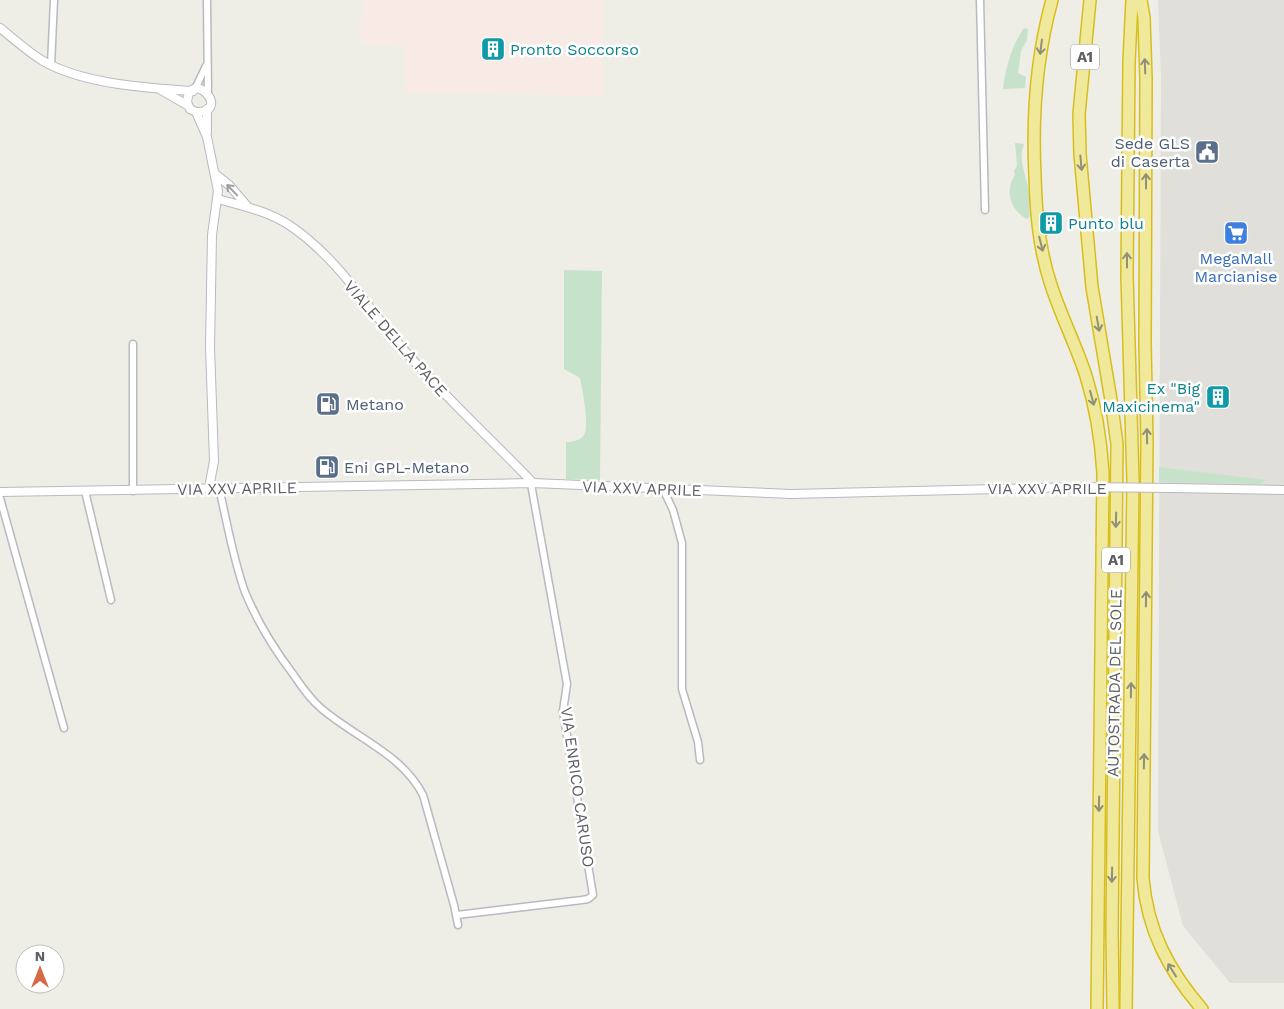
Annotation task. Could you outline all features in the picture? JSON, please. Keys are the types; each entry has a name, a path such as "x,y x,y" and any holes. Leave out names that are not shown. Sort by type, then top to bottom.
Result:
{"highway":[{"path":"1052,0 1043,32 1034,103 1036,220 1050,283 1086,374 1094,401 1103,473 1097,1009"},
{"name":"AUTOSTRADA DEL SOLE","path":"1090,0 1079,114 1080,154 1092,288 1117,444 1112,931 1113,1009"},
{"name":"AUTOSTRADA DEL SOLE","path":"1126,1009 1134,481 1127,275 1129,62 1132,0"},
{"path":"1142,0 1146,79 1145,344 1147,460 1144,900 1157,941 1174,974 1202,1009"}],"street":[{"path":"51,65 54,0"},
{"path":"159,89 196,112 204,112 211,102 208,94 206,0"},
{"path":"980,0 984,210"},
{"path":"0,28 42,60 80,76 159,89 202,89 208,94"},
{"path":"187,105 187,98 194,90 207,64"},
{"path":"207,109 207,137"},
{"path":"196,112 207,137 218,199 212,236 210,347 214,461 209,488"},
{"path":"215,174 229,185 248,207"},
{"name":"VIALE DELLA PACE","path":"218,199 248,207 287,224 318,250 339,271 404,350 444,394 532,483"},
{"path":"134,344 134,490"},
{"name":"VIA XXV APRILE","path":"0,492 532,483 791,494 1079,487 1284,490"},
{"name":"VIA ENRICO CARUSO","path":"456,915 582,900 588,899 592,895 563,711 567,684 532,483"},
{"path":"219,488 246,592 273,645 310,698 324,711 397,762 417,784 423,795 458,925"},
{"path":"663,489 674,510 682,543 682,689 698,742 700,760"},
{"path":"85,491 111,600"},
{"path":"0,498 64,728"}],"shaded area":[{"path":"362,0 602,0 602,96 405,92 406,46 360,45"},
{"path":"1158,0 1284,0 1284,983 1230,983 1183,926 1158,831 1161,78"}],"green space":[{"path":"1024,28 1028,29 1027,40 1021,51 1018,73 1026,77 1025,88 1003,89 1010,57"},
{"path":"1015,143 1024,144 1022,158 1028,188 1030,216 1027,219 1013,206 1010,194 1010,188 1015,175 1014,171 1017,166"},
{"path":"564,270 602,271 600,480 566,479 566,442 580,439 586,430 586,424 580,378 564,369"},
{"path":"1159,467 1265,480 1261,484 1159,482"}],"place":[{"name":"Pronto Soccorso","path":"493,49"},
{"name":"Sede GLS di Caserta","path":"1207,152"},
{"name":"Punto blu","path":"1051,223"},
{"name":"MegaMall Marcianise","path":"1236,233"},
{"name":"Ex \"Big Maxicinema\"","path":"1218,397"},
{"name":"Metano","path":"328,404"},
{"name":"Eni GPL-Metano","path":"327,467"}]}
